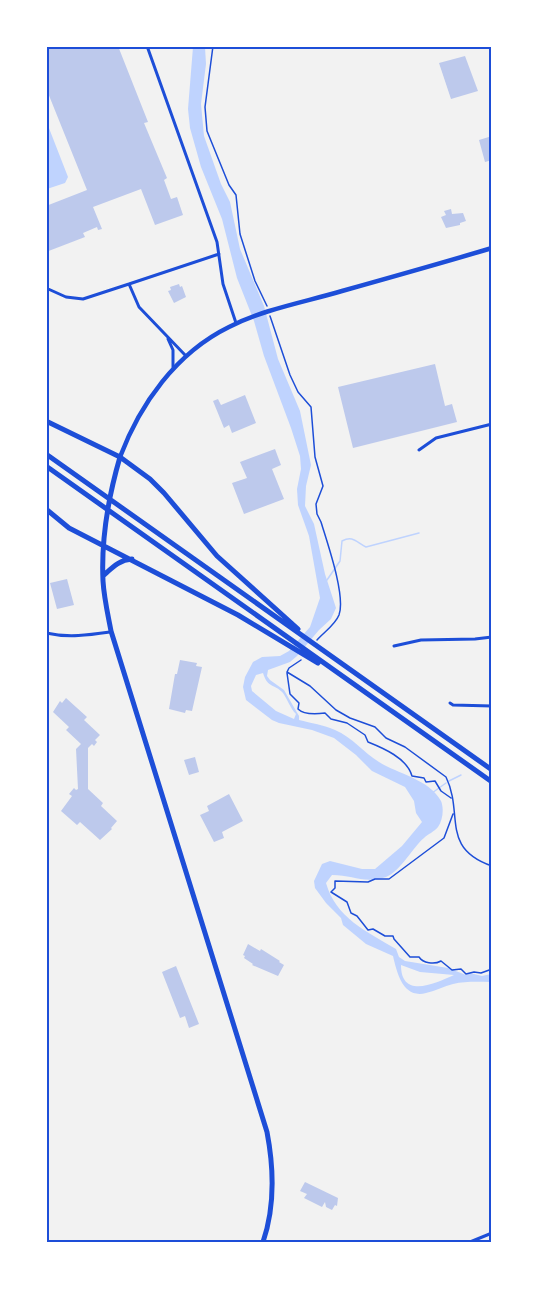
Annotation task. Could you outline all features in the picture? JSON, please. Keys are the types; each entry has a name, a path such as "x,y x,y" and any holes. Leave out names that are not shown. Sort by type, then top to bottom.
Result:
{"main road":[{"path":"263,1242 272,1182 267,1132 111,631 103,576 107,506 120,457 148,401 186,356 215,334 271,312 492,248"},
{"path":"46,421 120,457 164,493 218,556 310,641 492,770"},
{"path":"46,454 291,625"},
{"path":"46,466 283,637 492,782"},
{"path":"46,509 69,528 283,637"},
{"path":"103,576 117,563 132,559"}],"street":[{"path":"147,46 214,232 223,284 236,324"},
{"path":"46,288 66,297 83,299 219,254"},
{"path":"129,284 139,307 186,356"},
{"path":"168,337 172,350 173,369"},
{"path":"419,450 436,438 492,424"},
{"path":"46,633 58,636 85,636 111,631"},
{"path":"394,646 421,640 492,637"},
{"path":"450,703 492,706"},
{"path":"470,1242 492,1233"}],"path":[{"path":"323,633 334,623 340,610 333,564"},
{"path":"299,661 288,668 286,678 290,693 299,703 298,709 301,712 314,714 325,712 332,719 347,723 365,735 368,742 376,744 400,759 411,771 412,776 424,778 426,782 435,782 452,798"},
{"path":"287,672 310,686 336,710 375,727 386,738 405,747 446,777 452,798 455,829 461,846 477,859 492,866"},
{"path":"453,812 444,838 389,879 375,879 368,882 335,881 335,888 331,892 347,902 351,913 357,916 368,930 373,929 385,936 393,936 410,957 419,957 424,962 441,961 452,970 461,969 466,974 481,973 492,969"}],"water":[{"path":"193,47 205,47 206,64 201,104 204,136 230,202 240,249 264,306 278,359 300,411 311,465 306,486 305,506 314,524 325,574 336,608 331,619 297,656 290,662 268,670 267,676 284,690 299,716 299,720 341,733 379,762 429,787 442,804 442,818 438,827 420,842 391,874 371,880 332,875 326,883 337,906 345,915 396,949 399,957 405,961 448,968 466,975 470,973 482,976 491,974 491,982 463,982 426,993 412,992 402,983 393,956 366,944 343,925 341,918 315,888 314,881 322,864 330,861 362,869 375,869 402,846 422,822 416,813 414,801 405,787 372,771 334,738 272,720 246,700 243,687 245,677 253,662 262,657 280,656 289,651 310,627 320,598 309,536 298,505 300,456 237,278 222,219 201,167 190,128 188,109","holes":["263,673 269,684 283,693 296,714 294,719 276,711 252,691 251,686 256,675","401,965 420,972 454,975 429,985 413,986 403,976"]},
{"path":"47,123 68,177 65,183 47,189"}],"building":[{"path":"46,46 118,46 148,122 144,123 167,178 164,180 171,199 177,197 183,215 155,225 141,189 93,207 102,229 98,230 97,227 83,233 85,237 46,252 46,206 87,190 46,88"},
{"path":"465,56 478,91 451,99 439,63"},
{"path":"492,136 492,160 485,162 479,140"},
{"path":"451,209 452,214 463,213 466,221 446,228 441,217 446,215 444,211"},
{"path":"179,284 186,297 174,303 168,291 171,290 170,287"},
{"path":"435,364 445,406 452,404 457,422 353,448 338,387"},
{"path":"245,395 256,423 232,433 229,425 224,428 213,401 218,399 221,405"},
{"path":"275,449 281,465 272,469 284,499 244,514 232,483 247,478 240,462"},
{"path":"67,579 74,605 57,609 50,583"},
{"path":"180,660 197,663 196,666 202,667 192,711 186,710 185,713 169,709 175,674 177,674"},
{"path":"66,698 87,717 84,720 100,735 95,740 97,742 94,746 92,744 88,748 88,789 117,821 100,840 80,822 77,825 61,811 72,796 69,794 74,788 78,789 76,749 81,744 66,730 69,727 53,712 60,701 62,703"},
{"path":"195,757 199,772 189,775 184,760"},
{"path":"229,794 243,821 222,832 224,838 214,842 200,815 209,811 207,806"},
{"path":"248,944 260,951 261,949 284,965 278,976 252,965 244,958"},
{"path":"176,966 199,1024 189,1028 185,1016 180,1018 162,972"},
{"path":"305,1182 338,1198 337,1206 335,1205 332,1210 326,1207 325,1202 322,1207 304,1198 307,1194 300,1191"}],"waterway":[{"path":"327,580 340,561 342,541 352,539 366,547 419,533"},
{"path":"449,781 461,775"},
{"path":"432,793 446,783"}]}
